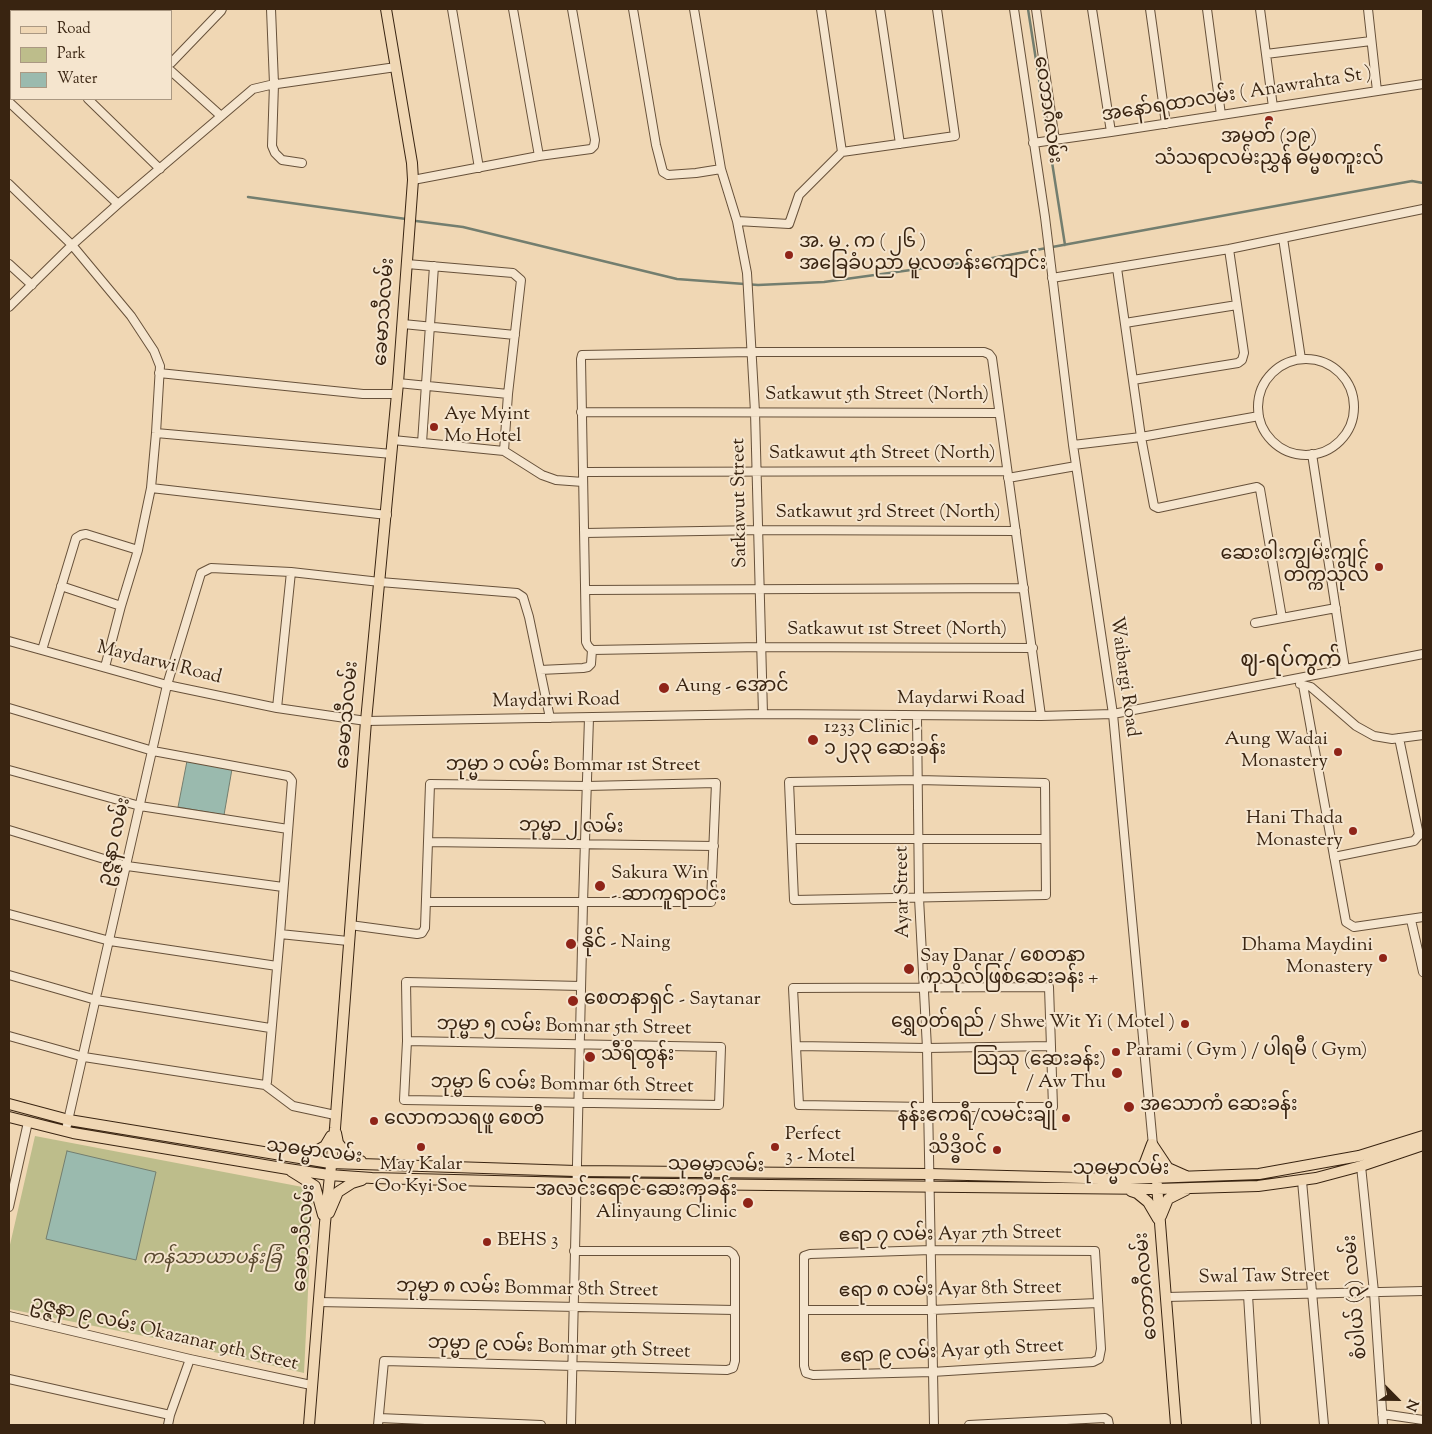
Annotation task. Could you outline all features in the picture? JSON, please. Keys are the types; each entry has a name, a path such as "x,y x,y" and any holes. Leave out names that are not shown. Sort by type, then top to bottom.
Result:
{"main road":[{"name":"ခေမာသီလမ်း","path":"309,1425 366,721 387,515 403,324 412,180 412,163 386,9"},
{"name":"သုဓမ္မာလမ်း","path":"9,1104 68,1120 330,1163 371,1166 576,1171 929,1174 1124,1184 1157,1189 1258,1186 1302,1181 1360,1166 1423,1145"},
{"name":"သုဓမ္မာလမ်း","path":"9,1117 66,1132 329,1175 372,1178 576,1183 930,1186 1124,1184 1156,1178 1259,1174 1359,1156 1423,1136"},
{"path":"289,1157 307,1156 325,1146 334,1128"},
{"path":"334,1128 338,1143 349,1157 371,1166"},
{"path":"1152,1144 1168,1168 1186,1177"},
{"path":"1152,1144 1144,1165 1124,1184 1148,1202 1160,1222"},
{"path":"288,1169 315,1186 325,1223"},
{"path":"325,1223 338,1192 352,1183 372,1178"},
{"name":"ဝေဘာဂီလမ်း","path":"1156,1178 1176,1425"},
{"path":"1160,1222 1161,1212 1168,1199 1190,1188"}],"street":[{"path":"172,62 222,9"},
{"path":"271,9 272,146 275,153 282,160 302,163"},
{"path":"452,9 479,168"},
{"path":"514,9 538,156"},
{"path":"412,180 538,156 590,149 594,146 595,140 572,9"},
{"path":"634,9 656,145 663,172 668,175 721,169"},
{"name":"Satkawut Street","path":"694,9 721,169 737,222 749,291 759,530 763,714"},
{"path":"821,9 842,152"},
{"path":"880,9 900,144"},
{"path":"737,222 789,224 799,195 842,152 955,136 937,9"},
{"name":"ဝေဘာဂီလမ်း","path":"1014,9 1035,143 1044,217"},
{"path":"1036,9 1053,141"},
{"path":"1092,9 1111,132"},
{"path":"1150,9 1166,124"},
{"path":"1207,9 1221,115"},
{"path":"1260,9 1273,107"},
{"path":"1368,9 1377,91"},
{"path":"1266,54 1371,41"},
{"path":"9,307 72,244 254,89 396,66"},
{"path":"172,72 221,116"},
{"name":"အနော်ရထာလမ်း ( Anawrahta St )","path":"1035,143 1423,84"},
{"path":"89,100 160,169"},
{"path":"9,102 118,204"},
{"path":"9,184 72,244 132,316 158,360 156,432 151,488 138,550 105,667"},
{"path":"1052,278 1229,249 1423,209"},
{"name":"Waibargi Road","path":"1044,217 1073,445 1113,714 1152,1144"},
{"path":"1283,238 1301,358"},
{"path":"1134,380 1238,363 1242,360 1244,353 1229,249"},
{"path":"9,264 32,285"},
{"path":"407,264 514,273 520,280 504,451"},
{"path":"422,443 434,266"},
{"path":"1117,268 1141,437 1154,506 1158,508 1257,487 1260,489 1282,618"},
{"path":"1125,323 1237,305"},
{"path":"403,324 515,335"},
{"path":"540,670 588,667 591,664 592,650 586,642 581,412 582,355 752,352 984,352 992,358 998,413 1033,648 1041,716"},
{"path":"1301,358 1319,360 1336,368 1348,382 1353,396 1353,419 1344,436 1330,449 1312,454 1294,453 1277,445 1264,430 1259,416 1260,394 1268,377 1283,365 1301,358"},
{"path":"159,373 362,394 397,394"},
{"path":"398,383 508,394"},
{"name":"Satkawut 5th Street (North)","path":"581,412 998,413"},
{"path":"1073,445 1141,437 1259,416"},
{"path":"156,432 392,454"},
{"path":"393,440 504,451 542,475 556,480 583,482"},
{"path":"1312,454 1345,669"},
{"name":"Satkawut 4th Street (North)","path":"583,472 757,471 1007,475 1076,466"},
{"path":"151,488 387,515"},
{"name":"Satkawut 3rd Street (North)","path":"585,533 759,530 1016,531"},
{"path":"42,650 76,538 86,534 138,550"},
{"name":"ဥဇ္ဇနာ လမ်း","path":"66,1132 167,685 200,573 211,568 291,572"},
{"path":"277,708 291,572 520,594 523,597 529,617 550,718"},
{"path":"62,586 121,606"},
{"path":"586,590 1024,588"},
{"path":"1255,623 1336,608"},
{"name":"Maydarwi Road","path":"9,641 167,685 277,708 366,721 763,714 917,716 1113,714 1423,654"},
{"name":"Satkawut 1st Street (North)","path":"592,650 761,647 1033,648"},
{"path":"1289,680 1311,687 1356,726 1374,736 1392,739 1423,735"},
{"path":"1303,685 1346,922 1354,927 1423,918"},
{"path":"9,708 153,751 288,776 290,778 292,781 280,934 270,1028 267,1082 265,1085"},
{"name":"Ayar Street","path":"917,716 919,898 927,1048 934,1425"},
{"path":"570,1425 573,1366 580,986 589,718"},
{"path":"1334,857 1414,841 1421,835 1398,738"},
{"path":"9,770 140,806 288,829"},
{"path":"918,780 1045,783 1046,895 794,900 789,782 918,780"},
{"name":"ဘုမ္မာ ၁ လမ်း Bommar 1st Street","path":"428,842 430,784 587,786 716,783 714,846"},
{"path":"9,830 127,866 283,888"},
{"path":"792,839 1045,839"},
{"path":"350,925 417,934 422,933 425,928 428,842"},
{"name":"ဘုမ္မာ ၂ လမ်း","path":"428,842 714,846"},
{"path":"426,902 711,902 714,846"},
{"path":"9,914 110,941 277,966"},
{"path":"1411,920 1423,972"},
{"path":"280,934 348,941"},
{"path":"9,975 96,1000 270,1028"},
{"path":"407,1041 406,982 580,986"},
{"path":"1049,987 1053,1107 799,1105 793,988 924,988 1049,987"},
{"path":"9,1036 84,1056 265,1085 293,1106 335,1115"},
{"name":"ဘုမ္မာ ၅ လမ်း Bomnar 5th Street","path":"407,1041 721,1048 719,1104"},
{"name":"ဘုမ္မာ ၆ လမ်း Bommar 6th Street","path":"407,1041 404,1100 719,1104"},
{"path":"796,1046 927,1048 1051,1046"},
{"path":"9,1207 28,1122"},
{"name":"ဝေဘာဂီလမ်း","path":"1152,1144 1156,1178"},
{"name":"စံပါယ် (၃) လမ်း","path":"1360,1166 1374,1292 1383,1425"},
{"path":"1302,1181 1314,1294 1324,1425"},
{"name":"ဧရာ ၇ လမ်း Ayar 7th Street","path":"804,1310 804,1256 810,1254 931,1250 1096,1251 1098,1303"},
{"path":"574,1251 728,1251 735,1258 735,1310"},
{"name":"Swal Taw Street","path":"1166,1297 1423,1292"},
{"path":"1248,1295 1256,1425"},
{"name":"ဘုမ္မာ ၈ လမ်း Bommar 8th Street","path":"318,1302 735,1310"},
{"name":"ဧရာ ၈ လမ်း Ayar 8th Street","path":"804,1310 932,1310 1098,1303"},
{"name":"ဧရာ ၉ လမ်း Ayar 9th Street","path":"804,1310 804,1366 806,1372 813,1375 932,1372 1093,1362 1099,1359 1101,1350 1098,1303"},
{"name":"ဘုမ္မာ ၉ လမ်း Bommar 9th Street","path":"379,1422 384,1361 727,1370 732,1368 735,1361 735,1310"},
{"name":"ဥဇ္ဇနာ ၉ လမ်း Okazanar 9th Street","path":"9,1316 190,1359 311,1385"},
{"path":"168,1425 190,1359"},
{"path":"9,1379 170,1415"},
{"path":"1382,1414 1423,1420"},
{"path":"969,1425 1105,1418 1108,1420 1109,1425"},
{"path":"379,1422 541,1425"}],"green space":[{"name":"ကန်သာယာပန်းခြံ","path":"35,1136 313,1189 304,1373 154,1338 9,1309 9,1249"}],"water":[{"path":"187,761 232,769 224,815 178,807"},
{"path":"67,1151 156,1172 136,1260 46,1239"}],"waterway":[{"path":"1028,9 1065,245"},
{"path":"416,221 463,227 677,279 758,285 824,282 976,261 1412,181 1423,183"},
{"path":"248,197 406,219"}],"place":[{"name":"အမှတ် (၁၉) သံသရာလမ်းညွှန် ဓမ္မစကူးလ်","path":"1269,120"},
{"name":"အ. မ . က ( ၂၆ ) အခြေခံပညာ မူလတန်းကျောင်း","path":"789,255"},
{"name":"Aye Myint Mo Hotel","path":"434,427"},
{"name":"ဆေးဝါးကျွမ်းကျင် တက္ကသိုလ်","path":"1379,567"},
{"name":"Aung - အောင်","path":"664,688"},
{"name":"1233 Clinic - ၁၂၃၃ ဆေးခန်း","path":"813,740"},
{"name":"Aung Wadai Monastery","path":"1338,752"},
{"name":"Hani Thada Monastery","path":"1353,831"},
{"name":"Sakura Win - ဆာကူရာဝင်း","path":"600,886"},
{"name":"နိုင် - Naing","path":"571,944"},
{"name":"Dhama Maydini Monastery","path":"1383,958"},
{"name":"Say Danar / စေတနာ ကုသိုလ်ဖြစ်ဆေးခန်း +","path":"909,969"},
{"name":"စေတနာရှင် - Saytanar","path":"573,1001"},
{"name":"ရွှေဝတ်ရည် / Shwe Wit Yi ( Motel )","path":"1185,1024"},
{"name":"Parami ( Gym ) / ပါရမီ ( Gym)","path":"1116,1052"},
{"name":"သီရိထွန်း","path":"590,1057"},
{"name":"သြသု (ဆေးခန်း) / Aw Thu","path":"1117,1073"},
{"name":"အသောကံ ဆေးခန်း","path":"1129,1107"},
{"name":"နန်းဧကရီ/လမင်းချို","path":"1066,1118"},
{"name":"လောကသရဖူ စေတီ","path":"374,1121"},
{"name":"May Kalar Oo Kyi Soe","path":"421,1147"},
{"name":"Perfect 3 - Motel","path":"775,1147"},
{"name":"သိဒ္ဓိဝင်","path":"997,1150"},
{"name":"အလင်းရောင် ဆေးကုခန်း Alinyaung Clinic","path":"748,1203"},
{"name":"BEHS 3","path":"487,1242"}],"district":[{"name":"ဈ-ရပ်ကွက်","path":"1291,662"}]}
